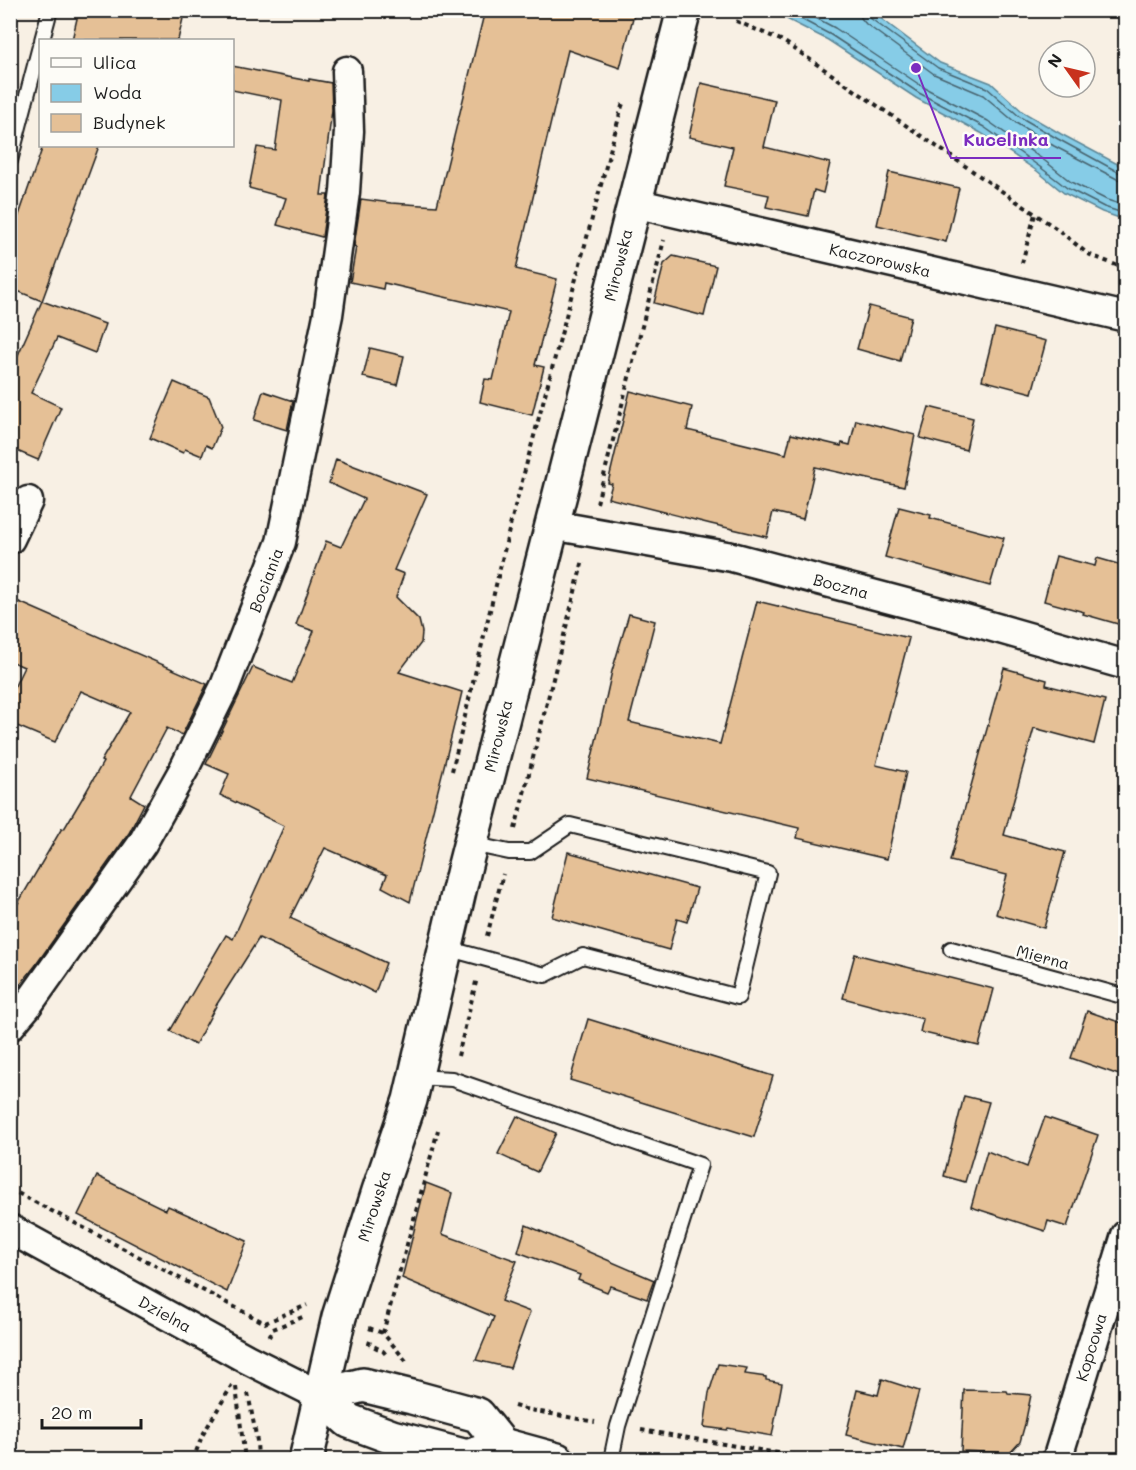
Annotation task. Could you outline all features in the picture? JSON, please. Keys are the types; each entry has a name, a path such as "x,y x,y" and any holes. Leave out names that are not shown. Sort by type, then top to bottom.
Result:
{"street":[{"name":"Mirowska","path":"306,1460 339,1317 410,1100 471,844 683,15"},
{"name":"Bociania","path":"10,1026 27,1006 142,844 184,769 225,686 281,542 329,304 345,192 349,131 347,71"},
{"name":"Kaczorowska","path":"634,203 1125,317"},
{"path":"10,539 28,501"},
{"name":"Boczna","path":"552,525 732,557 951,615 1125,665"},
{"name":"Dzielna","path":"10,1229 247,1359 321,1396"},
{"name":"Kopcowa","path":"1057,1460 1125,1235"},
{"path":"321,1396 363,1385 412,1397 478,1415 502,1445"},
{"path":"321,1396 349,1421 392,1437 467,1457 502,1445 557,1460"}],"lane":[{"path":"42,39 50,10"},
{"path":"10,161 39,50"},
{"path":"446,948 545,975 583,956 738,997 768,873 570,825 530,852 509,852 471,844"},
{"name":"Mierna","path":"951,950 1125,997"},
{"path":"416,1077 452,1079 700,1165 618,1426 611,1460"}],"path":[{"path":"736,21 783,41 1035,214 1088,254 1125,269"},
{"path":"450,777 510,526 622,106 627,97"},
{"path":"1014,291 1035,214"},
{"path":"10,1189 265,1323 306,1305 310,1294"},
{"path":"193,1460 202,1436 235,1380 245,1460"},
{"path":"688,1439 818,1460"}],"water":[{"path":"771,11 871,11 940,63 991,83 1023,112 1125,168 1125,220 1102,212 1064,193 1037,171 981,133 916,98 828,40"}],"building":[{"path":"79,10 168,10 184,14 178,39 72,39"},
{"path":"485,10 635,10 620,68 568,50 516,269 557,279 535,365 544,367 532,415 480,402 485,379 493,380 509,312 384,283 383,289 350,282 361,199 437,206"},
{"path":"234,66 331,83 332,110 321,195 328,195 322,237 277,225 286,198 249,188 257,147 275,150 282,100 234,90"},
{"path":"701,83 775,100 764,147 830,163 823,193 814,190 808,216 766,207 769,195 724,186 733,147 689,137"},
{"path":"43,147 99,147 42,301 10,288 10,241"},
{"path":"889,172 959,188 946,242 877,225"},
{"path":"673,256 716,266 704,316 654,303 664,264"},
{"path":"42,301 105,324 95,353 57,338 31,393 61,407 38,460 10,448 10,373"},
{"path":"869,306 911,317 900,361 857,349"},
{"path":"995,328 1046,341 1032,393 982,380"},
{"path":"370,348 404,356 397,385 363,377"},
{"path":"174,382 209,397 221,427 212,448 206,445 202,456 185,449 183,453 150,438"},
{"path":"263,391 293,401 287,430 254,420"},
{"path":"630,391 692,407 687,430 786,454 791,434 841,446 842,443 850,445 856,420 915,435 904,487 815,467 803,519 773,512 767,537 608,498 612,484 608,483"},
{"path":"929,407 973,418 966,450 920,438"},
{"path":"336,459 427,494 394,570 404,574 396,597 419,620 422,632 421,643 399,672 462,692 410,902 382,887 387,875 325,848 290,918 386,963 375,993 259,938 217,1004 195,1045 170,1031 226,935 233,939 284,826 220,795 229,774 206,764 253,667 292,683 314,631 296,625 326,541 341,547 364,499 329,483"},
{"path":"899,507 1004,538 990,586 885,557"},
{"path":"1056,556 1095,566 1097,558 1125,566 1125,626 1044,601"},
{"path":"10,598 207,684 182,735 167,728 131,796 144,804 129,833 10,998 10,917 62,828 64,829 86,792 130,712 81,691 55,742 10,723 10,696 24,667 10,661"},
{"path":"757,601 909,638 876,765 906,772 887,859 797,838 799,828 587,778 612,671 629,614 655,621 629,722 720,744"},
{"path":"1004,668 1047,680 1046,685 1105,700 1094,744 1034,728 1004,835 1065,852 1044,928 996,914 1007,875 950,861"},
{"path":"568,852 697,888 687,922 677,919 669,950 552,917"},
{"path":"855,954 994,989 979,1046 920,1032 923,1019 843,998"},
{"path":"1087,1011 1125,1024 1125,1056 1119,1075 1071,1058"},
{"path":"588,1019 773,1076 754,1137 570,1080"},
{"path":"964,1096 989,1102 965,1182 944,1176"},
{"path":"517,1116 556,1133 537,1172 498,1154"},
{"path":"1045,1117 1098,1135 1067,1227 1048,1221 1045,1231 971,1207 987,1151 1027,1167"},
{"path":"97,1176 166,1210 168,1206 247,1241 227,1292 78,1215"},
{"path":"426,1183 452,1193 442,1234 517,1261 501,1301 530,1312 510,1368 476,1360 494,1317 402,1278"},
{"path":"526,1225 654,1280 647,1299 610,1286 607,1292 578,1280 580,1275 518,1252"},
{"path":"718,1364 747,1368 745,1374 766,1377 766,1380 782,1383 772,1436 728,1428 727,1430 704,1427 709,1393"},
{"path":"882,1379 919,1391 903,1449 846,1435 857,1390 878,1395"},
{"path":"964,1390 1007,1391 1008,1393 1031,1395 1020,1442 1010,1453 961,1451"}],"place":[{"name":"Kucelinka","path":"916,68"}]}
